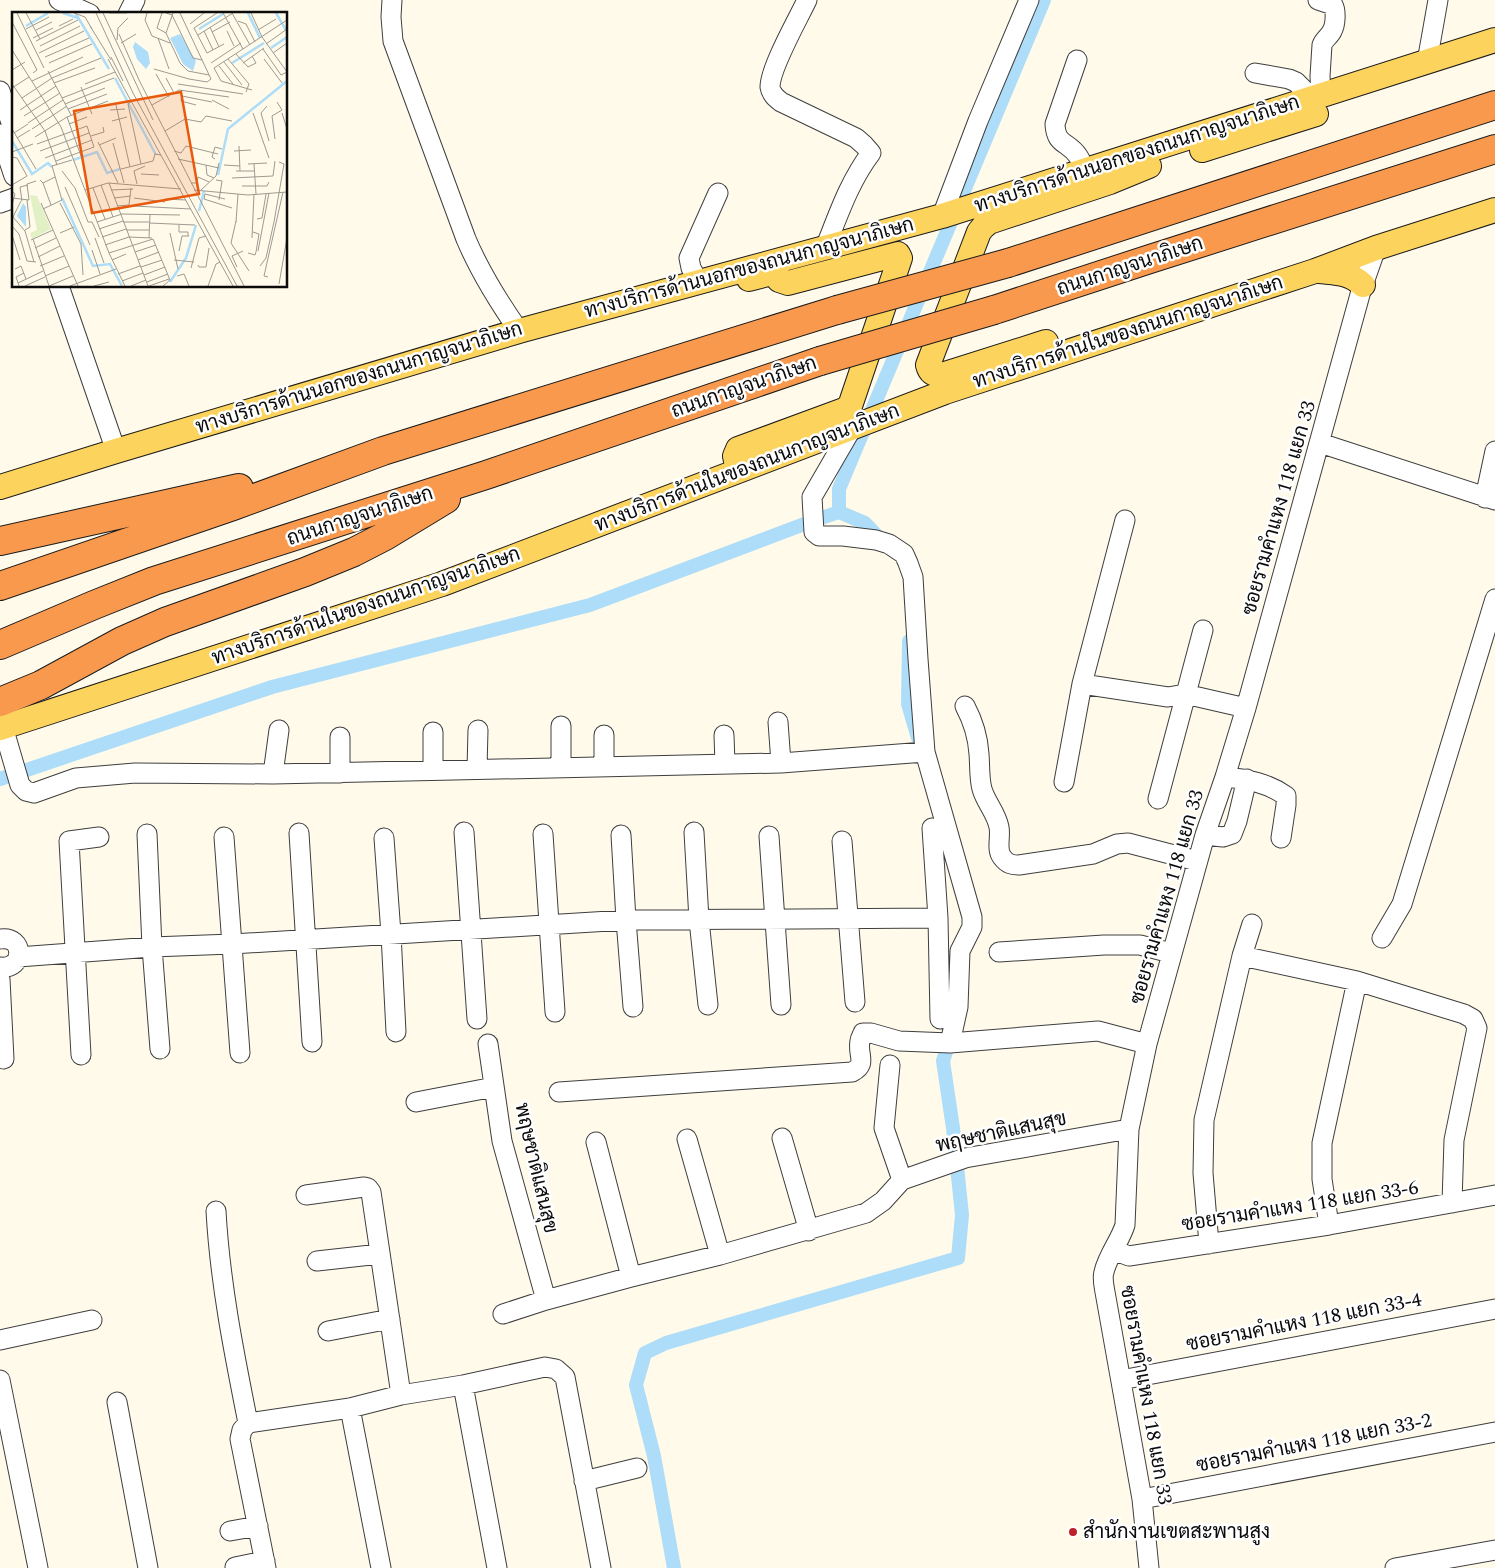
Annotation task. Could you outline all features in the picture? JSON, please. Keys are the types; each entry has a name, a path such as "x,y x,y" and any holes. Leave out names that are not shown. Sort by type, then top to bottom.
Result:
{"highway":[{"name":"ถนนกาญจนาภิเษก","path":"0,586 233,506 384,451 837,310 1008,263 1495,105"},
{"name":"ถนนกาญจนาภิเษก","path":"0,645 154,581 486,475 820,361 994,310 1495,149"},
{"path":"0,541 229,490 384,451"},
{"path":"1,719 41,685 122,641 165,622 305,572 354,552 385,536 486,475"}],"main road":[{"name":"ทางบริการด้านนอกของถนนกาญจนาภิเษก","path":"0,487 518,331 698,281 942,220 986,207 1085,171 1495,40"},
{"path":"986,207 1140,168 1252,136 1495,54"},
{"path":"1140,168 1110,182 989,222 983,227 979,232 928,365 930,371 936,375 942,375 1330,251 1376,248"},
{"name":"ทางบริการด้านในของถนนกาญจนาภิเษก","path":"1,719 442,584 945,392 1495,210"},
{"path":"0,500 330,398 581,325 775,272 942,220"},
{"path":"738,471 735,456 738,449 844,410 850,406 900,258 898,254 788,283 779,280 775,272"},
{"path":"1315,270 1347,274 1363,285"}],"street":[{"path":"59,0 86,12"},
{"path":"129,12 135,0"},
{"path":"392,0 393,41 466,238 476,263 518,331"},
{"path":"807,0 774,70 770,86 772,94 781,102 856,138 871,153 840,207 825,248"},
{"path":"942,220 982,113 1029,0"},
{"path":"1255,73 1289,79 1317,97 1322,43 1333,30 1335,9 1333,5 1318,0"},
{"path":"1427,62 1438,0"},
{"path":"1077,60 1055,124 1056,134 1059,139 1078,156 1085,171"},
{"path":"1,99 12,126"},
{"path":"0,134 12,170"},
{"path":"698,281 691,268 689,258 718,193"},
{"path":"0,203 12,199"},
{"name":"ซอยรามคำแหง 118 แยก 33","path":"1149,1568 1142,1499 1103,1273 1122,1236 1125,1225 1129,1129 1148,1044 1172,953 1205,835 1226,777 1245,714 1363,285 1376,248"},
{"path":"60,288 116,451"},
{"path":"853,428 812,497 815,534 819,536 843,536 876,540 889,544 904,554 913,576 925,752 972,918 972,927 960,951 958,1006 950,1043"},
{"path":"1320,443 1490,499 1495,451"},
{"path":"1064,782 1082,684 1125,520"},
{"path":"1382,938 1402,904 1495,599"},
{"path":"1158,799 1178,699 1203,630"},
{"path":"1082,684 1178,699 1245,714"},
{"path":"965,706 972,720 978,751 981,786 986,799 994,810 1000,828 999,849 1001,856 1011,865 1093,854 1117,844 1128,843 1198,862"},
{"path":"1,719 20,785 26,791 34,793 76,778 135,774 340,773 477,768 725,764 925,752"},
{"path":"778,722 781,762"},
{"path":"561,726 561,768"},
{"path":"273,774 279,730"},
{"path":"477,768 478,730"},
{"path":"433,732 433,770"},
{"path":"724,735 725,764"},
{"path":"604,736 604,767"},
{"path":"340,737 340,773"},
{"path":"1226,777 1247,779 1277,790 1286,796 1281,838"},
{"path":"1205,835 1223,837 1232,834 1247,779"},
{"path":"932,828 938,918 940,1019"},
{"path":"464,832 477,1019"},
{"path":"694,832 698,920 708,1005"},
{"path":"299,833 312,1042"},
{"path":"147,834 152,947 160,1049"},
{"path":"543,834 555,1012"},
{"path":"621,835 633,1006"},
{"path":"224,836 240,1053"},
{"path":"769,836 781,1005"},
{"path":"81,1055 69,841 99,837"},
{"path":"384,838 396,1032"},
{"path":"842,841 855,1002"},
{"path":"18,957 152,947 232,944 626,920 938,918"},
{"path":"1210,1244 1203,1173 1204,1120 1242,956 1252,924"},
{"path":"0,938 7,938 18,947 18,957 13,965 0,968"},
{"path":"999,952 1104,945 1140,945 1172,953"},
{"path":"1242,956 1357,980 1464,1014 1473,1019 1477,1028 1454,1140 1452,1203"},
{"path":"0,978 4,1059"},
{"path":"1329,1225 1322,1179 1322,1143 1357,980"},
{"path":"559,1092 852,1072 859,1069 861,1063 860,1041 863,1033 871,1032 899,1041 950,1043 1098,1031 1148,1044"},
{"name":"พฤษชาติแสนสุข","path":"488,1044 502,1141 546,1300"},
{"path":"890,1065 884,1128 902,1180"},
{"path":"416,1102 494,1087"},
{"name":"พฤษชาติแสนสุข","path":"503,1314 631,1276 720,1255 866,1214 883,1201 902,1180 957,1161 1129,1129"},
{"path":"782,1138 809,1231"},
{"path":"687,1139 720,1255"},
{"path":"596,1142 631,1276"},
{"path":"306,1196 364,1187 368,1188 371,1192 401,1395"},
{"name":"ซอยรามคำแหง 118 แยก 33-6","path":"1114,1250 1129,1256 1329,1225 1495,1194"},
{"path":"216,1211 219,1254 235,1362 248,1423"},
{"path":"317,1261 380,1254"},
{"name":"ซอยรามคำแหง 118 แยก 33-4","path":"1121,1380 1495,1309"},
{"path":"328,1332 390,1319"},
{"path":"0,1340 92,1320"},
{"path":"235,1567 266,1565 240,1439 242,1430 248,1423 350,1408 401,1395 463,1385 545,1367 556,1369 565,1377 601,1568"},
{"path":"0,1380 38,1568"},
{"path":"463,1385 498,1568"},
{"path":"116,1402 148,1568"},
{"path":"350,1408 381,1568"},
{"name":"ซอยรามคำแหง 118 แยก 33-2","path":"1142,1499 1495,1432"},
{"path":"584,1481 637,1468"},
{"path":"230,1531 258,1526"},
{"path":"1394,1568 1495,1550"}],"waterway":[{"path":"883,542 865,523 839,512 839,489 1044,0"},
{"path":"0,779 272,687 590,605 839,512"},
{"path":"909,641 908,704 918,738"},
{"path":"674,1568 654,1456 636,1385 645,1353 666,1343 958,1258 962,1215 953,1128 943,1061 951,1036"}],"place":[{"name":"สำนักงานเขตสะพานสูง","path":"1073,1532"}]}
